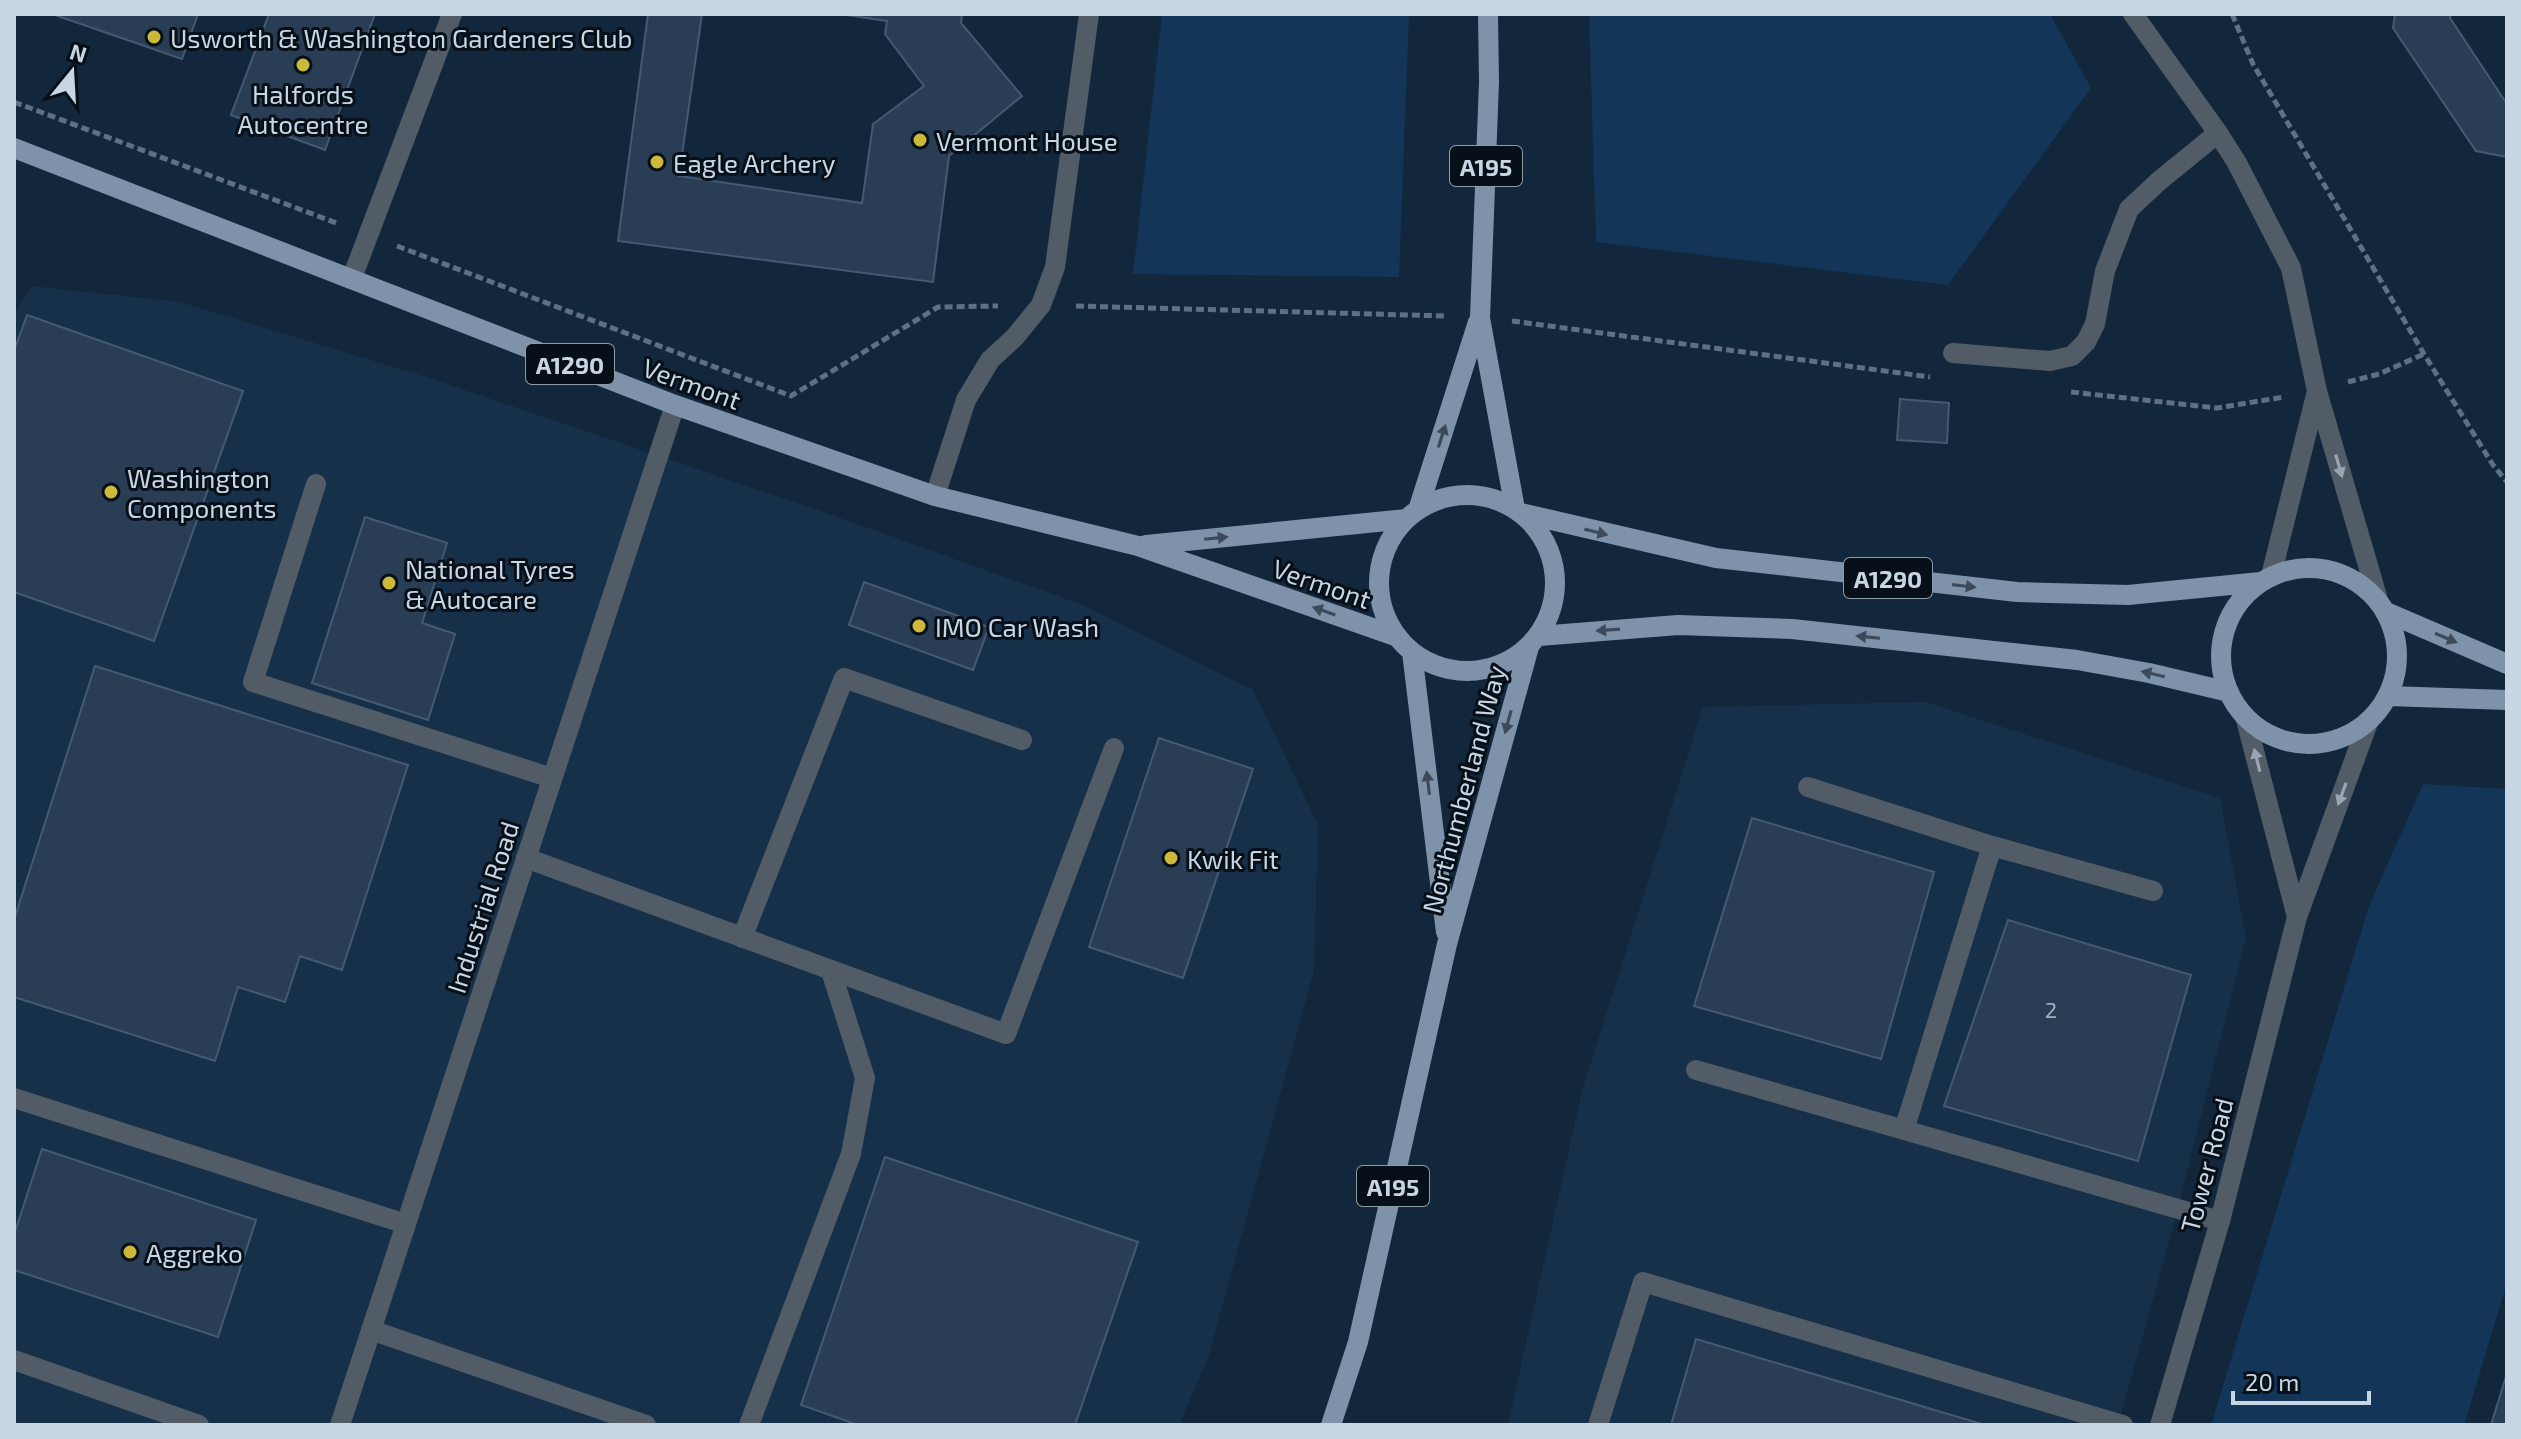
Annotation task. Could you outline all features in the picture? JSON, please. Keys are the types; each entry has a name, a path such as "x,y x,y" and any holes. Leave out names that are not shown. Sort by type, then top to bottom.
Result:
{"main road":[{"name":"A195","path":"1488,14 1489,82 1480,318 1518,511 1540,533 1552,558 1556,585 1551,611 1534,641"},
{"name":"Vermont","path":"14,148 675,405 935,496 1138,546 1405,645"},
{"name":"A195","path":"1405,645 1385,615 1379,589 1382,563 1391,539 1412,515 1480,318"},
{"path":"1412,515 1441,499 1467,495 1492,499 1518,511"},
{"name":"A1290","path":"1518,511 1716,558 2017,592 2128,595 2266,579 2296,568 2323,569 2348,576 2370,591 2382,607 2507,664"},
{"name":"Vermont","path":"1138,546 1412,515"},
{"path":"2266,579 2242,598 2229,620 2222,644 2222,669 2229,692 2245,716 2267,733 2293,742 2320,743 2347,735 2369,720 2388,696 2397,668 2396,639 2382,607"},
{"name":"A1290","path":"1534,641 1678,625 1792,629 2077,660 2229,692"},
{"path":"1405,645 1434,665 1458,671 1484,670 1508,662 1534,641"},
{"name":"Northumberland Way","path":"1331,1425 1358,1342 1447,944 1534,641"},
{"name":"Northumberland Way","path":"1405,645 1447,944"},
{"path":"2388,696 2507,700"}],"street":[{"path":"352,278 452,14"},
{"path":"935,496 966,400 990,360 1015,337 1041,305 1055,267 1089,14"},
{"path":"2133,14 2237,163 2291,268 2317,391 2382,607"},
{"path":"1953,353 2050,361 2072,356 2086,342 2095,324 2105,271 2129,209 2218,133"},
{"path":"2266,579 2317,391"},
{"name":"Industrial Road","path":"340,1425 675,405"},
{"path":"316,484 253,682 552,778"},
{"path":"742,938 844,678 1022,740"},
{"name":"Tower Road","path":"2245,716 2297,917"},
{"name":"Tower Road","path":"2160,1425 2220,1221 2297,917 2369,720"},
{"path":"526,858 1006,1034 1114,748"},
{"path":"1808,787 1992,846 2153,891"},
{"path":"1904,1130 1992,846"},
{"path":"749,1425 851,1154 865,1078 831,971"},
{"path":"1696,1070 2220,1221"},
{"path":"14,1098 406,1224"},
{"path":"1598,1425 1643,1282 2123,1425"},
{"path":"371,1330 646,1425"},
{"path":"14,1360 199,1425"}],"path":[{"path":"2232,14 2253,64 2424,354 2493,465 2507,482"},
{"path":"14,102 791,396 938,307 1041,305 1480,318 1547,324 1934,378"},
{"path":"2060,391 2217,408 2317,391 2379,374 2424,354"}],"shaded area":[{"path":"1162,14 1409,14 1399,277 1133,274"},
{"path":"1589,14 2050,14 2091,88 1948,285 1596,242"},
{"path":"31,286 180,302 426,377 809,507 1083,605 1253,690 1318,825 1314,970 1209,1355 1179,1425 14,1425 14,315"},
{"path":"1926,702 2220,798 2246,938 2169,1242 2118,1425 1508,1425 1582,1091 1703,707"},
{"path":"2423,784 2507,789 2507,1283 2464,1425 2211,1425 2369,906"}],"building":[{"name":"Usworth & Washington Gardeners Club","path":"52,14 198,14 182,59"},
{"name":"Halfords Autocentre","path":"269,14 375,14 325,150 231,115"},
{"name":"Vermont House","path":"648,14 702,14 679,176 862,203 873,124 924,86 885,34 887,21 840,14 962,14 961,23 1022,96 949,156 933,282 618,241"},
{"path":"2395,14 2451,14 2450,18 2507,104 2507,157 2476,151 2393,28"},
{"name":"Washington Components","path":"27,315 243,391 154,641 14,592 14,351"},
{"path":"1900,399 1949,403 1947,443 1897,440"},
{"name":"National Tyres & Autocare","path":"365,517 447,543 422,623 455,634 428,720 312,683"},
{"name":"IMO Car Wash","path":"864,582 989,627 973,670 849,625"},
{"path":"95,666 408,765 342,970 300,956 285,1002 238,987 215,1061 14,997 14,920"},
{"name":"Kwik Fit","path":"1159,738 1253,769 1183,978 1089,947"},
{"path":"1752,818 1934,872 1881,1059 1694,1006"},
{"path":"2008,920 2191,975 2138,1161 1944,1106"},
{"name":"Aggreko","path":"42,1149 256,1220 218,1337 14,1270 14,1235"},
{"path":"885,1157 1138,1242 1075,1425 858,1425 801,1405"},
{"path":"1696,1339 1985,1425 1671,1425"},
{"path":"2507,1373 2507,1425 2491,1425"}],"place":[{"name":"Usworth & Washington Gardeners Club","path":"154,37"},
{"name":"Halfords Autocentre","path":"303,65"},
{"name":"Vermont House","path":"920,140"},
{"name":"Eagle Archery","path":"657,162"},
{"name":"Washington Components","path":"111,492"},
{"name":"National Tyres & Autocare","path":"389,583"},
{"name":"IMO Car Wash","path":"919,626"},
{"name":"Kwik Fit","path":"1171,858"},
{"name":"Aggreko","path":"130,1252"}]}
